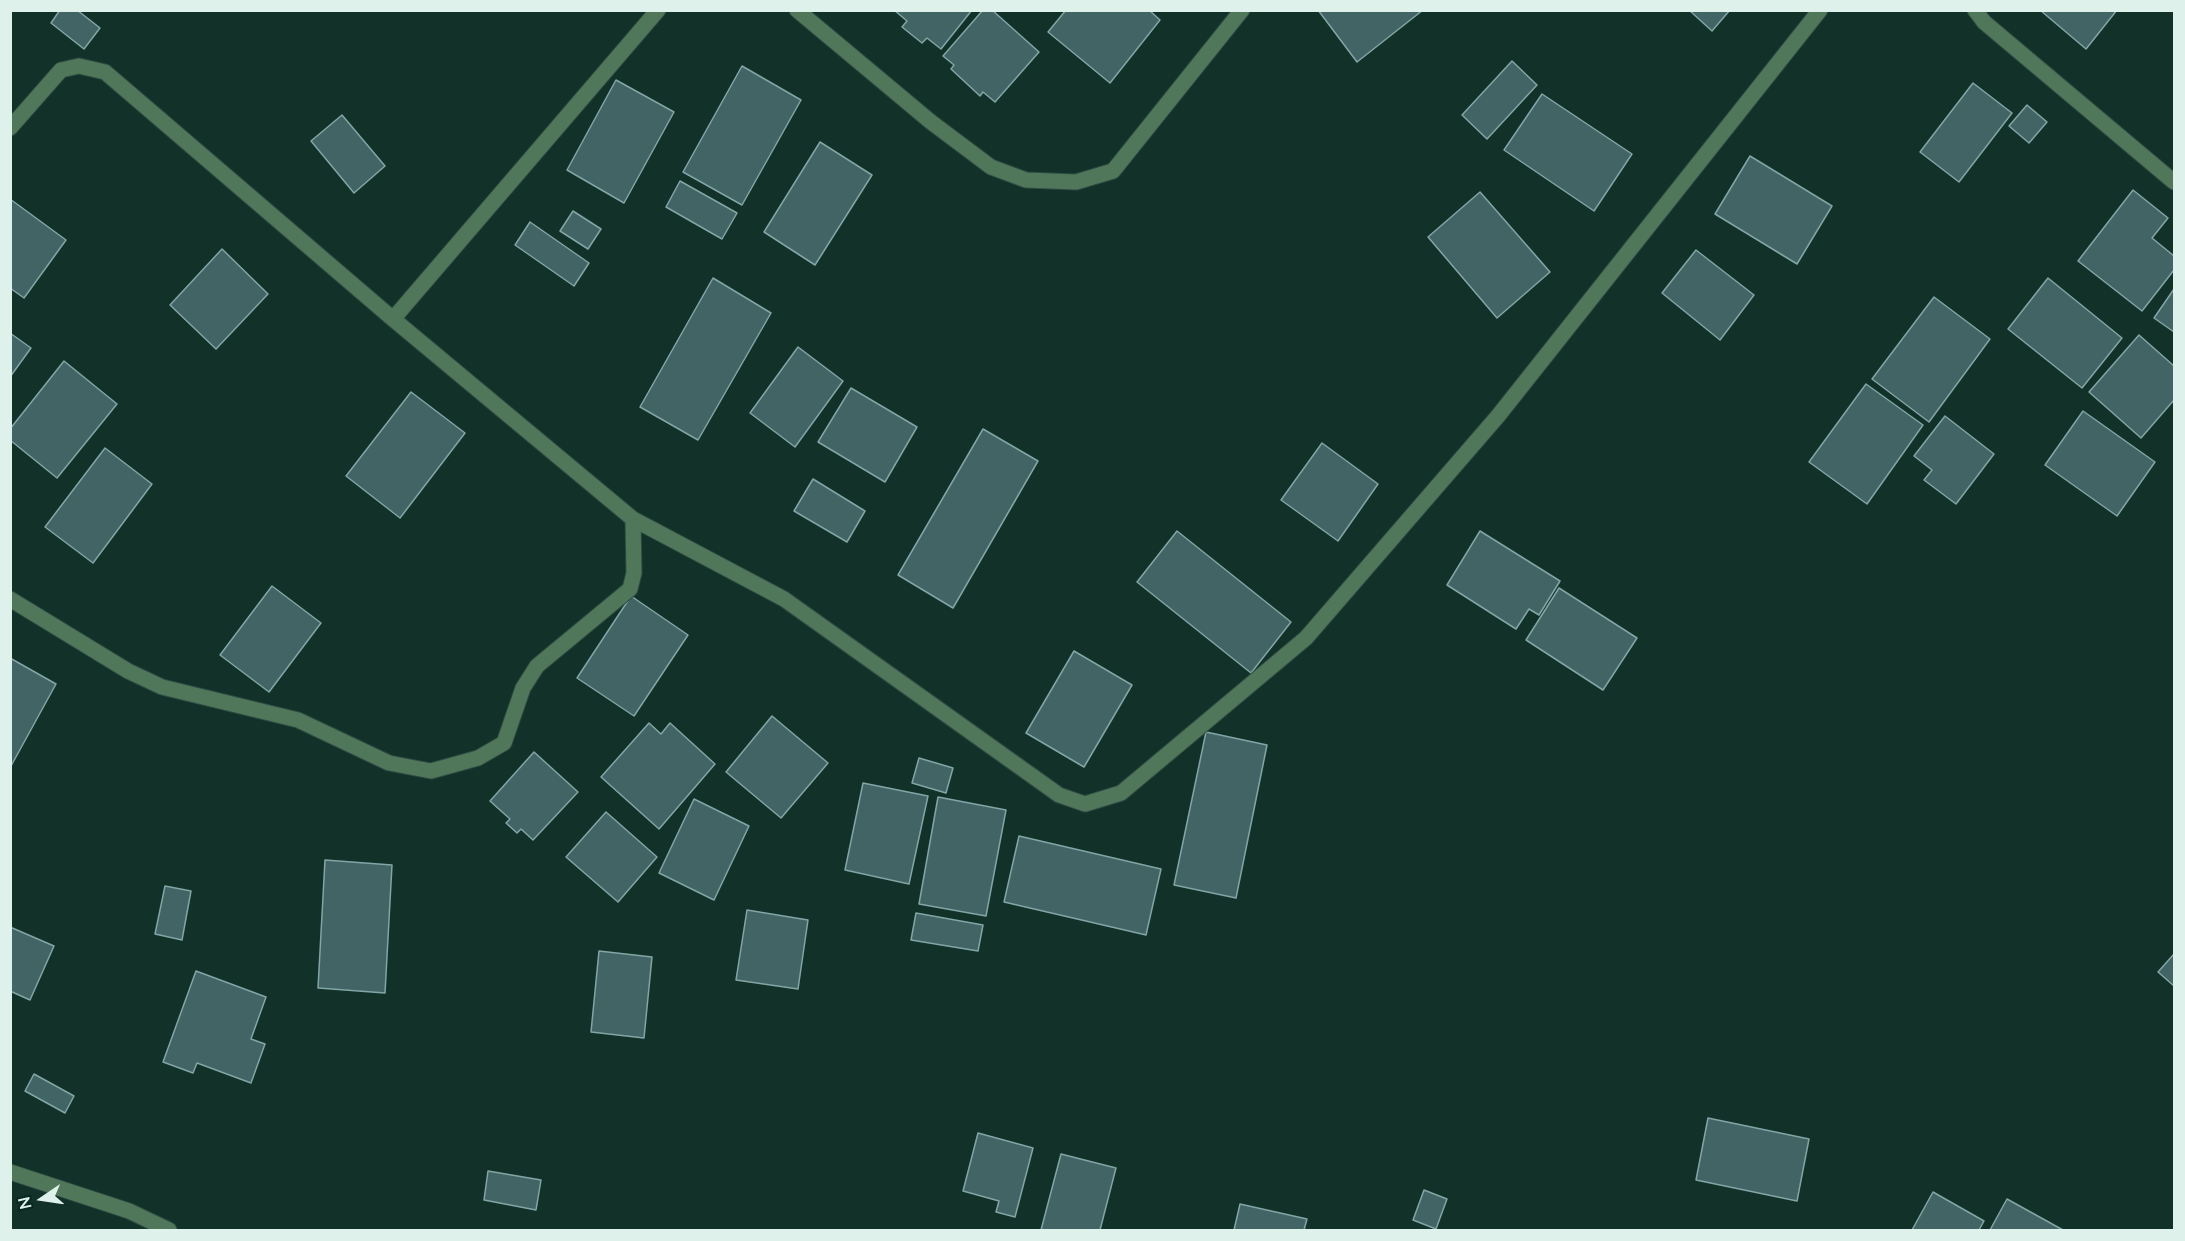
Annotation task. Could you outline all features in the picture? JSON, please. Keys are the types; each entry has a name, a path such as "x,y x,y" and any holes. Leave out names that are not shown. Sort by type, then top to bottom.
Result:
{"street":[{"path":"393,319 658,10"},
{"path":"797,10 931,122 992,167 1026,180 1076,182 1113,171 1242,10"},
{"path":"10,128 61,70 79,66 105,72 393,319 633,519 784,600 1059,795 1085,804 1121,793 1306,638 1498,416 1820,10"},
{"path":"1975,10 1984,22 2175,182"},
{"path":"10,599 128,671 162,687 298,720 389,763 431,771 478,758 504,743 523,688 537,666 630,589 634,573 633,519"},
{"path":"10,1172 129,1211 169,1230"}],"building":[{"path":"60,10 77,10 100,28 84,49 51,23"},
{"path":"894,10 972,10 941,49 927,38 922,43 902,27 907,21"},
{"path":"983,10 992,10 1039,52 995,102 983,92 980,96 951,69 954,65 943,56"},
{"path":"1066,10 1149,10 1160,20 1110,83 1048,32"},
{"path":"1318,10 1423,10 1357,62"},
{"path":"1689,10 1730,10 1712,31"},
{"path":"2040,10 2117,10 2086,49"},
{"path":"1512,61 1537,85 1487,139 1462,115"},
{"path":"742,66 801,100 742,205 683,172"},
{"path":"616,80 674,112 624,203 567,170"},
{"path":"1973,83 2012,113 1959,182 1920,152"},
{"path":"1542,94 1632,154 1594,211 1504,150"},
{"path":"2027,105 2047,122 2029,143 2009,126"},
{"path":"342,115 385,166 354,193 311,141"},
{"path":"820,142 872,175 815,265 764,232"},
{"path":"1750,156 1832,206 1797,264 1715,214"},
{"path":"680,181 737,213 722,239 666,207"},
{"path":"2133,190 2168,218 2152,238 2174,256 2174,270 2142,311 2078,261"},
{"path":"1480,192 1550,272 1497,318 1428,237"},
{"path":"10,199 66,240 24,298 10,288"},
{"path":"573,211 601,229 588,249 560,231"},
{"path":"530,222 589,263 574,286 515,245"},
{"path":"222,249 268,294 216,349 170,305"},
{"path":"1696,250 1754,295 1720,340 1662,293"},
{"path":"713,278 771,313 698,440 640,407"},
{"path":"2048,278 2122,338 2082,388 2008,329"},
{"path":"2174,289 2174,332 2154,318"},
{"path":"1934,297 1990,339 1929,422 1872,379"},
{"path":"10,333 31,348 10,377"},
{"path":"2139,335 2174,366 2174,400 2141,438 2089,392"},
{"path":"798,347 843,381 795,447 750,413"},
{"path":"64,361 117,404 57,478 10,440 10,429"},
{"path":"1866,384 1923,425 1867,504 1809,462"},
{"path":"851,388 917,427 885,482 818,442"},
{"path":"411,392 465,433 400,518 346,476"},
{"path":"2083,411 2155,462 2117,516 2045,465"},
{"path":"1945,416 1994,454 1956,504 1924,480 1932,470 1914,456"},
{"path":"983,429 1038,461 953,608 898,575"},
{"path":"1322,443 1378,484 1338,541 1281,500"},
{"path":"105,448 152,484 93,563 45,527"},
{"path":"813,479 865,511 847,542 794,511"},
{"path":"1177,531 1291,622 1251,673 1137,582"},
{"path":"1480,531 1560,581 1539,615 1529,609 1516,629 1447,585"},
{"path":"272,586 321,623 269,692 220,655"},
{"path":"1559,588 1637,638 1603,690 1526,640"},
{"path":"631,596 688,635 634,716 577,678"},
{"path":"1074,651 1132,685 1084,767 1026,733"},
{"path":"10,658 56,684 11,766 10,765"},
{"path":"772,716 828,763 781,818 726,772"},
{"path":"649,723 661,734 670,723 715,764 659,829 601,777"},
{"path":"1206,732 1267,745 1236,898 1174,885"},
{"path":"534,752 578,792 533,840 521,829 517,833 506,823 510,819 490,801"},
{"path":"919,758 953,768 946,793 912,783"},
{"path":"863,783 928,796 909,884 845,870"},
{"path":"938,797 1006,810 986,916 919,904"},
{"path":"694,799 749,826 714,900 659,873"},
{"path":"606,812 657,857 618,902 566,857"},
{"path":"1019,836 1161,869 1146,935 1004,902"},
{"path":"325,860 392,865 385,993 318,988"},
{"path":"165,886 191,891 182,940 155,934"},
{"path":"747,910 808,920 798,989 736,980"},
{"path":"916,913 983,925 978,951 911,940"},
{"path":"10,927 54,946 30,1000 10,991"},
{"path":"599,951 652,957 644,1038 591,1032"},
{"path":"2174,954 2174,986 2158,972"},
{"path":"196,971 266,997 251,1039 265,1044 251,1083 197,1063 193,1073 163,1062"},
{"path":"34,1074 74,1096 65,1113 25,1091"},
{"path":"1708,1118 1809,1139 1797,1201 1696,1180"},
{"path":"978,1133 1033,1148 1015,1217 996,1212 999,1201 963,1191"},
{"path":"1061,1154 1116,1168 1100,1230 1041,1230"},
{"path":"488,1171 541,1180 536,1210 484,1200"},
{"path":"1424,1190 1447,1199 1436,1229 1413,1220"},
{"path":"1933,1192 1984,1221 1979,1230 1912,1230"},
{"path":"2007,1199 2063,1230 1990,1230"},
{"path":"1240,1204 1307,1219 1304,1230 1234,1230"}]}
